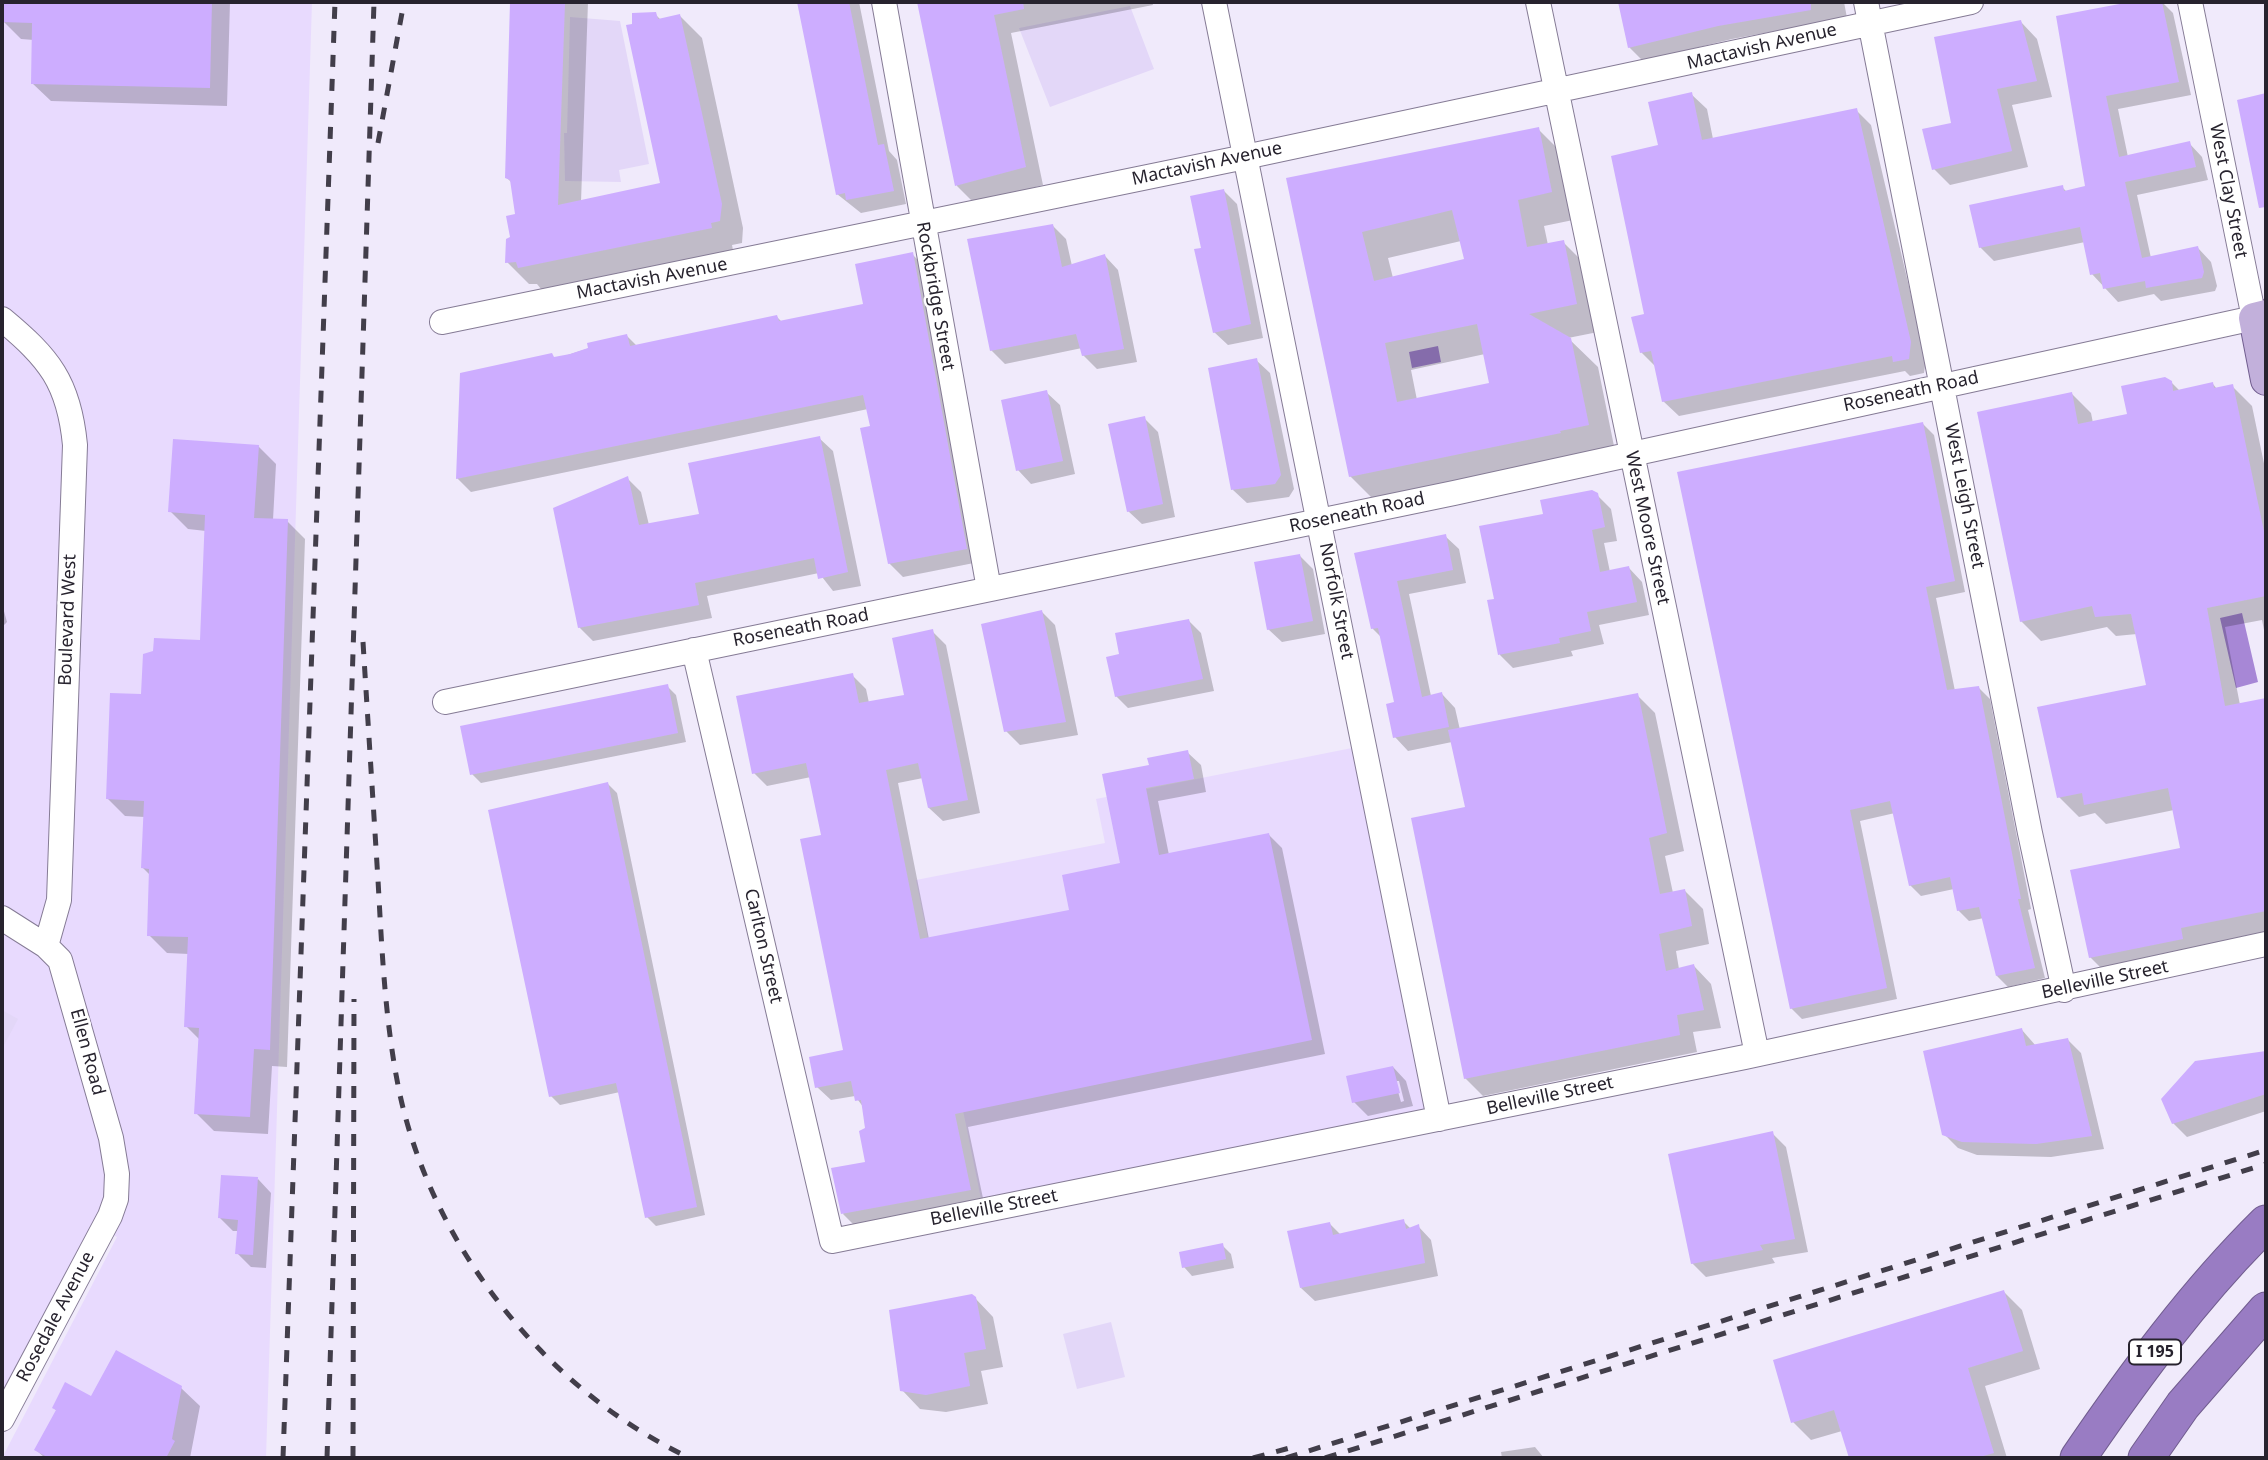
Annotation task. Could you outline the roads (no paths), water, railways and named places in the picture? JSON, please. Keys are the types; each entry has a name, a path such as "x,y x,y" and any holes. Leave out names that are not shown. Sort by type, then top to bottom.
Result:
{"highway":[{"name":"I 195","path":"2078,1458 2129,1384 2238,1251 2266,1223"},
{"path":"2146,1458 2183,1405 2266,1310"}],"main road":[{"name":"West Clay Street","path":"2260,317 2266,380"}],"street":[{"name":"Rockbridge Street","path":"884,2 921,223 989,589"},
{"name":"Norfolk Street","path":"1214,2 1439,1119"},
{"name":"West Moore Street","path":"1538,2 1757,1054"},
{"name":"Mactavish Avenue","path":"442,322 1557,91 1868,12 1970,2"},
{"name":"West Clay Street","path":"2190,2 2260,317"},
{"name":"West Leigh Street","path":"1868,12 2064,990"},
{"name":"Roseneath Road","path":"445,702 1320,521 2260,317"},
{"name":"Boulevard West","path":"2,319 32,344 54,369 69,404 74,433 59,900 46,946"},
{"name":"Carlton Street","path":"694,650 832,1241"},
{"name":"Ellen Road","path":"2,918 46,946 60,960 66,974 111,1138 117,1174 110,1216"},
{"name":"Belleville Street","path":"832,1241 1757,1054 1916,1018 2064,990 2266,944"},
{"name":"Rosedale Avenue","path":"2,1419 110,1216"}],"railway":[{"path":"283,1458 335,2"},
{"path":"327,1458 374,2"},
{"path":"378,143 404,2"},
{"path":"363,642 388,1014 400,1095 416,1152 440,1207 469,1260 504,1309 544,1354 589,1395 638,1429 690,1458"},
{"path":"353,1458 354,999"},
{"path":"1286,1458 2266,1150"},
{"path":"1325,1458 2266,1164"},
{"path":"1253,1458 1297,1446"}]}
